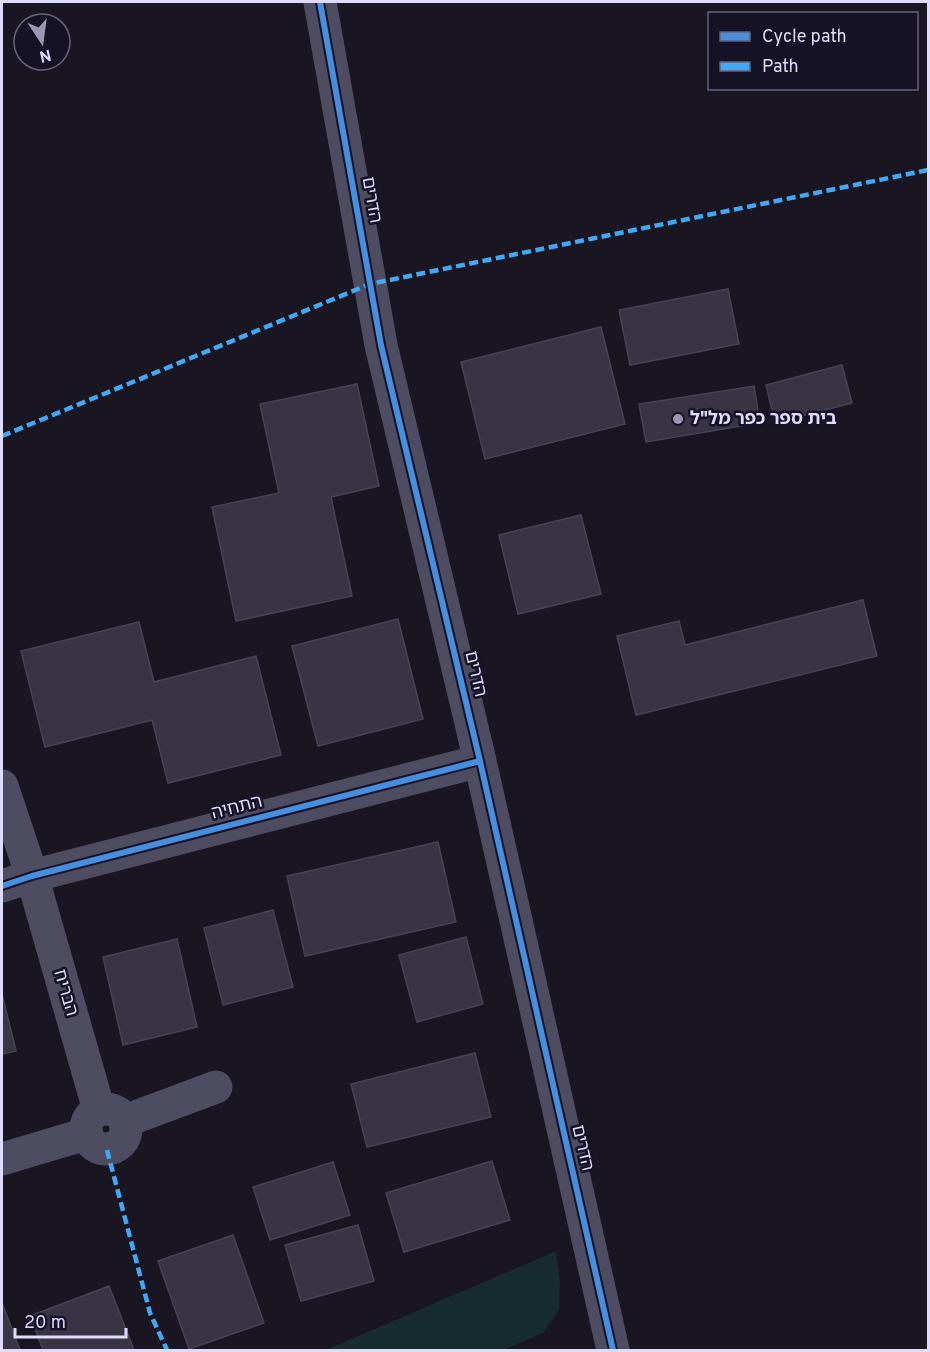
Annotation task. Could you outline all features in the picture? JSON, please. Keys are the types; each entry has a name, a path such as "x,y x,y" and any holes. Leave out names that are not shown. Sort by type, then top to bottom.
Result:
{"street":[{"name":"הדרים","path":"320,2 381,345 480,761 613,1350"},
{"name":"התחיה","path":"17,881 480,761"},
{"name":"הבריח","path":"2,786 17,881 103,1122"},
{"path":"2,1159 103,1122 216,1087"}],"green space":[{"path":"556,1251 560,1281 559,1310 543,1333 503,1350 326,1350"}],"building":[{"path":"728,289 739,344 630,365 619,310"},
{"path":"601,327 625,424 485,459 461,362"},
{"path":"842,365 852,403 775,423 766,385"},
{"path":"357,384 379,486 331,497 352,596 236,621 212,507 279,493 260,404"},
{"path":"754,386 760,423 646,442 639,404"},
{"path":"581,515 601,594 518,614 499,535"},
{"path":"863,600 877,656 636,715 617,636 679,621 685,645"},
{"path":"398,619 423,719 318,746 292,646"},
{"path":"139,622 154,682 256,656 281,755 168,783 152,720 45,747 21,651"},
{"path":"438,842 456,922 305,956 287,876"},
{"path":"273,910 293,987 223,1005 204,928"},
{"path":"466,937 483,1004 417,1022 399,955"},
{"path":"177,939 197,1027 123,1045 103,957"},
{"path":"2,994 16,1051 2,1054"},
{"path":"475,1053 491,1117 367,1147 351,1084"},
{"path":"492,1161 510,1220 404,1252 386,1193"},
{"path":"333,1162 350,1215 270,1240 253,1187"},
{"path":"358,1225 374,1281 301,1301 285,1245"},
{"path":"233,1235 264,1323 189,1349 158,1261"},
{"path":"109,1286 134,1350 43,1350 30,1316"},
{"path":"2,1303 20,1350 2,1350"}],"marked path":[{"path":"2,436 370,284 928,170"},
{"path":"107,1150 150,1313 167,1350"}],"cycle path":[{"path":"320,2 381,345 480,761 613,1350"},
{"path":"2,886 32,876 480,761"}],"place":[{"name":"בית ספר כפר מל\"ל","path":"678,419"}]}
